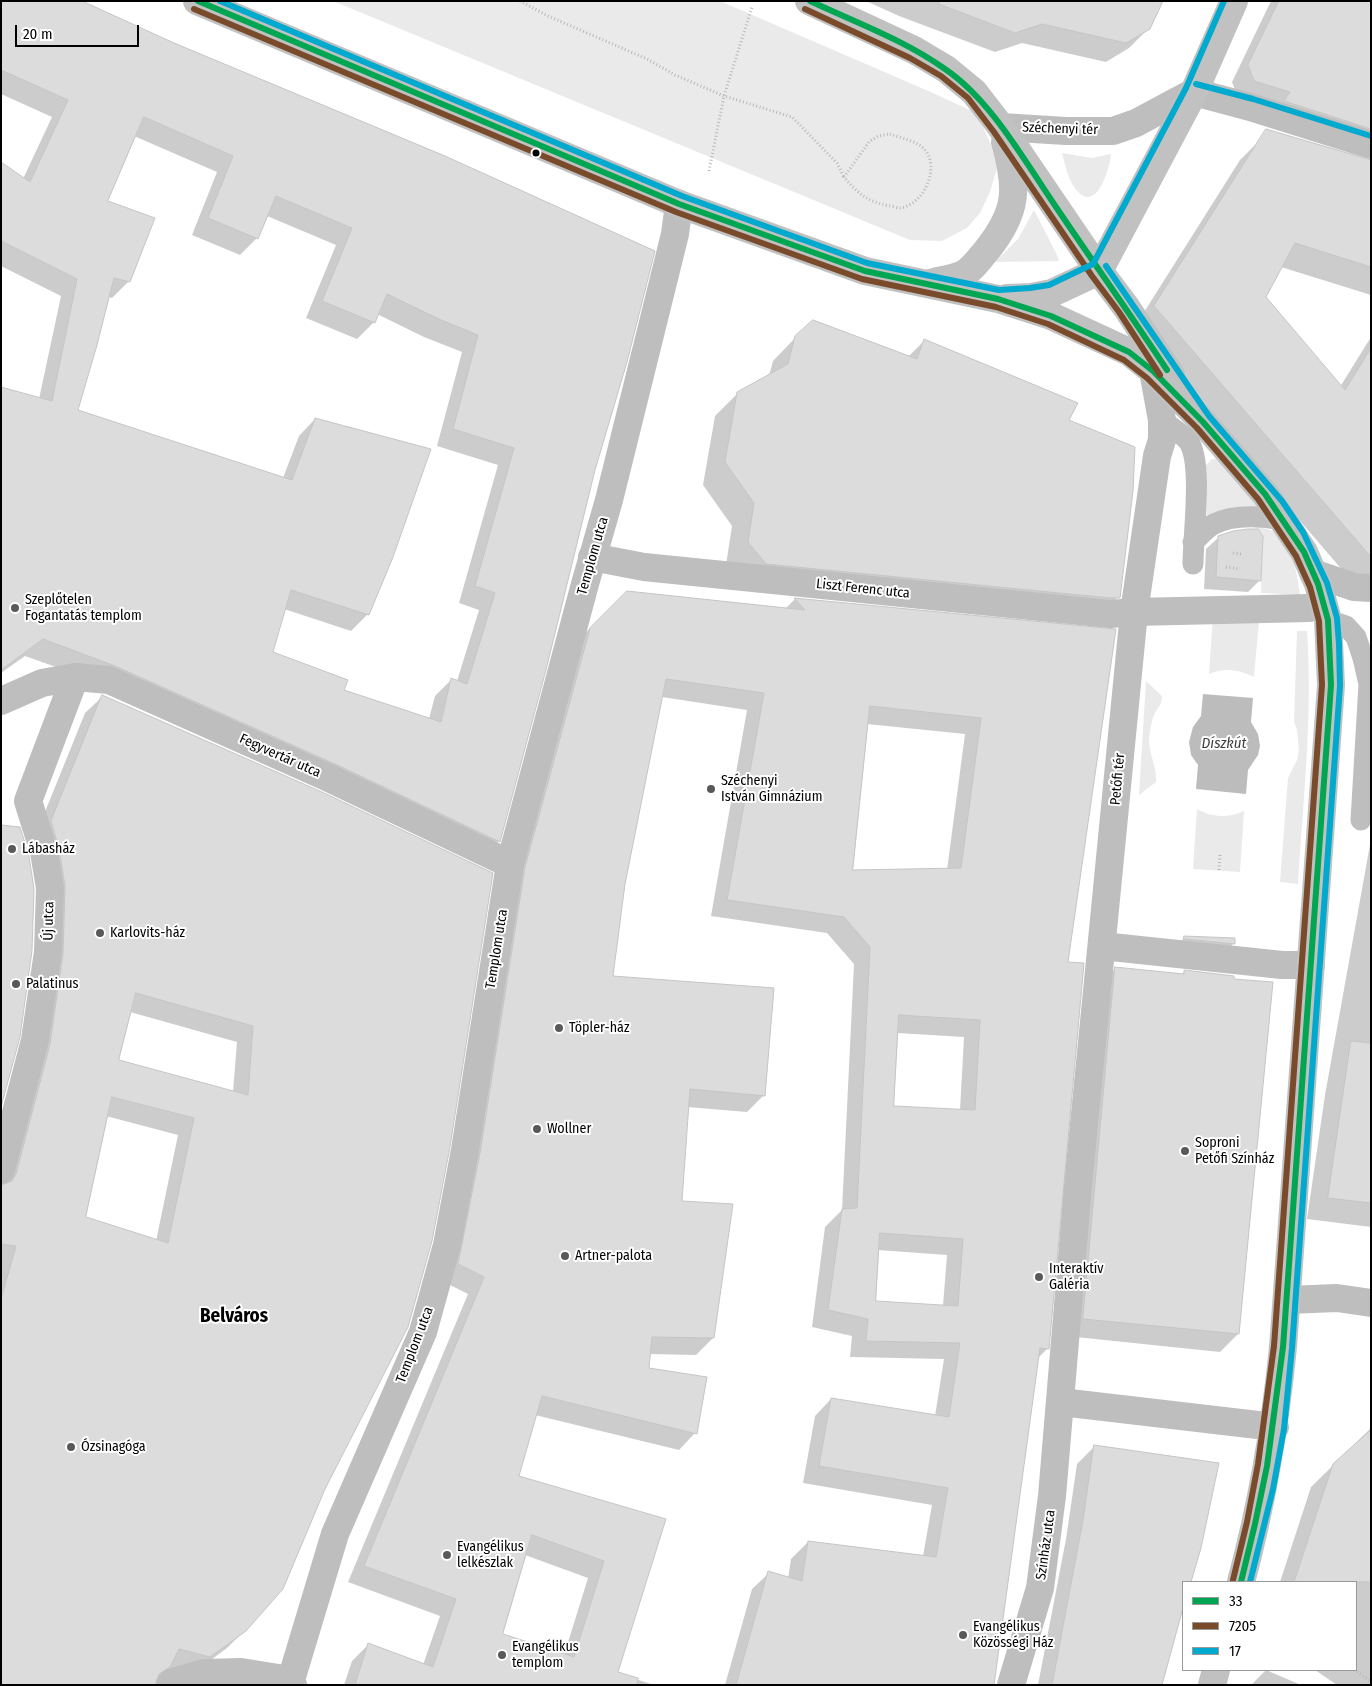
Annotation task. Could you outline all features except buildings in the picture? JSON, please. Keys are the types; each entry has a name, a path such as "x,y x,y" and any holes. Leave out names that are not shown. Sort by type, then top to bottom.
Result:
{"street":[{"path":"198,1 679,204 865,272 998,299 1051,316 1099,337 1129,352 1153,371 1203,422 1265,494 1283,520 1304,552 1313,572 1331,685 1288,1300 1275,1427 1262,1497 1241,1581"},
{"path":"810,1 914,50 946,69 974,92 1001,127 1099,271 1126,307 1203,422"},
{"path":"998,299 1031,297 1052,293 1099,271 1194,92 1234,1"},
{"path":"1194,92 1250,107 1371,145"},
{"name":"Széchenyi tér","path":"1001,127 1066,131 1113,131 1136,123 1194,92"},
{"path":"926,284 964,274 983,255 1001,232 1009,217 1013,205 1012,168 1001,127"},
{"name":"Templom utca","path":"292,1682 335,1534 422,1332 447,1245 465,1150 510,864 609,500 672,247 679,204"},
{"name":"Petőfi tér","path":"1078,1186 1134,612 1157,456 1162,440 1162,420 1153,371"},
{"name":"Liszt Ferenc utca","path":"592,557 644,567 1110,614 1134,612"},
{"path":"1313,572 1354,587 1371,588"},
{"path":"1134,612 1319,614"},
{"name":"Fegyvertár utca","path":"1,701 42,683 75,677 109,680 329,778 510,864"},
{"name":"Új utca","path":"1,1170 35,1040 48,952 50,888 44,852 28,801 75,677"},
{"path":"1102,946 1282,965 1311,965"},
{"name":"Színház utca","path":"1011,1685 1040,1588 1052,1496 1061,1402 1078,1186"},
{"path":"1288,1300 1337,1298 1371,1303"},
{"path":"1061,1402 1275,1427"},
{"path":"1212,1685 1216,1671"},
{"path":"170,1685 173,1682 204,1673 241,1672 292,1682"}],"lane":[{"path":"1162,420 1188,441 1195,457 1196,508 1193,564"},
{"path":"1193,542 1214,525 1232,519 1268,517 1283,520"},
{"path":"1319,614 1346,626 1356,637 1364,658 1369,684 1361,820"}],"path":[{"path":"520,1 548,16 648,59 675,75 724,96 792,117 837,163 844,177 858,193 876,203 899,208 912,204 921,196 929,179 931,163 925,149 890,134 878,136 869,142 844,177"},
{"path":"709,171 724,96 752,6"},
{"path":"1226,567 1240,568"},
{"path":"1219,870 1220,853"},
{"path":"1356,1671 1371,1681"}],"shaded area":[{"path":"333,1 720,1 972,111 983,127 991,145 997,168 990,192 980,213 967,228 942,241 910,240"},
{"path":"1062,153 1092,158 1111,154 1105,177 1097,192 1085,197 1078,192 1070,179"},
{"path":"1034,210 1059,261 995,262 1018,239"},
{"path":"1222,458 1262,509 1207,519 1206,465 1212,459"},
{"path":"1255,527 1275,532 1283,540 1294,562 1300,595 1261,593 1263,536"},
{"path":"1213,616 1259,620 1254,677 1232,670 1209,674"},
{"path":"1297,631 1307,631 1309,663 1307,758 1298,884 1280,882 1288,778 1297,760 1299,750 1297,730 1294,722"},
{"path":"1146,681 1162,696 1162,699 1153,719 1149,740 1156,782 1139,795"},
{"path":"1197,809 1208,814 1220,816 1244,811 1240,872 1193,869"}],"water":[{"name":"Díszkút","path":"1203,694 1253,698 1251,722 1258,734 1260,746 1258,755 1248,770 1246,794 1196,789 1198,765 1191,755 1189,742 1193,727 1201,716"}],"transit line":[{"name":"33","path":"198,1 679,204 865,271 998,299 1051,316 1129,352 1153,371 1203,422 1265,494 1304,552 1318,584 1328,620 1331,685 1283,1347 1267,1466 1241,1581"},
{"name":"17","path":"220,1 682,196 867,263 999,290 1049,285 1093,264 1186,88 1224,1"},
{"name":"33","path":"810,1 913,49 945,69 977,97 1006,133 1167,370"},
{"name":"7205","path":"194,9 676,212 862,279 996,307 1048,324 1124,360 1147,378 1197,428 1258,499 1296,556 1310,587 1319,621 1322,685 1274,1346 1258,1464 1233,1580"},
{"name":"7205","path":"805,9 910,58 941,76 968,98 994,132 1092,276 1119,312 1160,375"},
{"name":"17","path":"1196,84 1253,99 1371,136"},
{"name":"17","path":"1106,266 1209,416 1282,501 1303,532 1327,583 1337,618 1340,686 1292,1348 1284,1429 1273,1489 1250,1581"}],"place":[{"name":"Szeplőtelen Fogantatás templom","path":"15,608"},
{"name":"Széchenyi István Gimnázium","path":"711,789"},
{"name":"Lábasház","path":"12,849"},
{"name":"Karlovits-ház","path":"100,933"},
{"name":"Palatinus","path":"16,984"},
{"name":"Töpler-ház","path":"559,1028"},
{"name":"Wollner","path":"537,1129"},
{"name":"Soproni Petőfi Színház","path":"1185,1151"},
{"name":"Artner-palota","path":"565,1256"},
{"name":"Interaktív Galéria","path":"1039,1277"},
{"name":"Ózsinagóga","path":"71,1447"},
{"name":"Evangélikus lelkészlak","path":"447,1555"},
{"name":"Evangélikus Közösségi Ház","path":"963,1635"},
{"name":"Evangélikus templom","path":"502,1655"}],"district":[{"name":"Belváros","path":"234,1317"}]}
